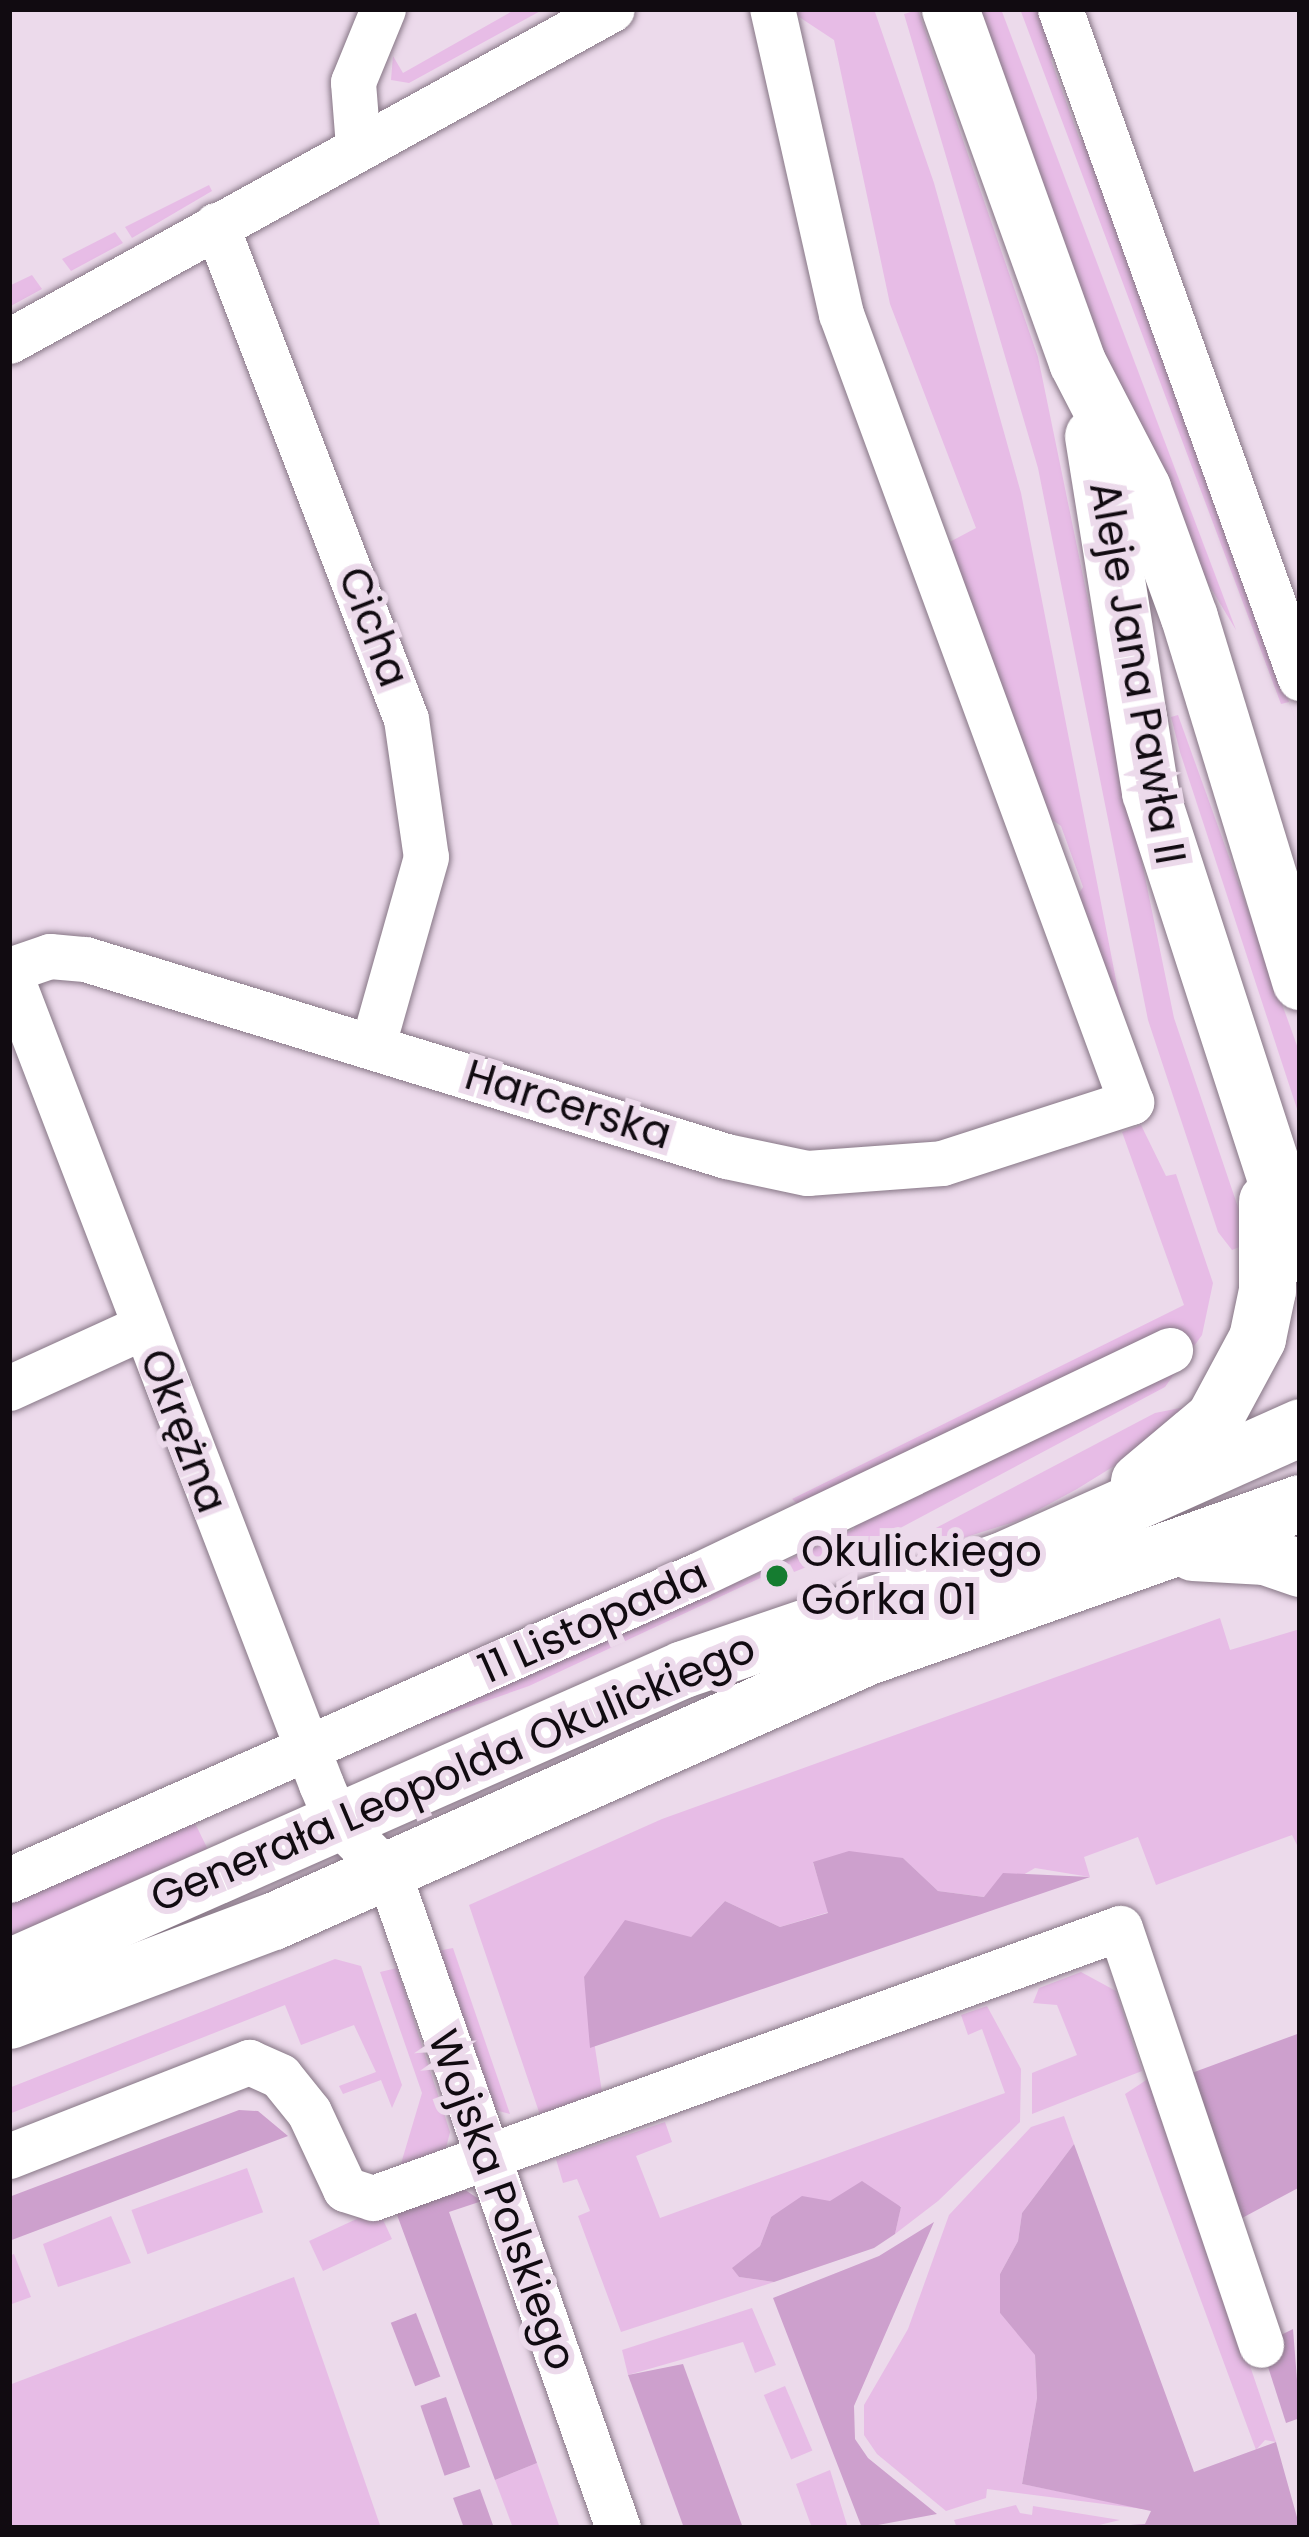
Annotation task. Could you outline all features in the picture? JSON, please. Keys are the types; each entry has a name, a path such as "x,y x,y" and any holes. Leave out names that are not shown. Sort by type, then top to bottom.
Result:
{"street":[{"path":"358,146 353,82 383,9"},
{"path":"9,341 613,9"},
{"name":"Harcerska","path":"9,971 50,956 85,959 725,1156 808,1173 942,1163 1131,1102 841,314 772,9"},
{"name":"Aleje Jana Pawła II","path":"950,9 1077,362 1142,488 1189,617 1300,981"},
{"path":"1060,9 1300,678"},
{"name":"Cicha","path":"216,225 406,719 426,857 373,1044"},
{"name":"Aleje Jana Pawła II","path":"1077,362 1150,792 1300,1253"},
{"name":"Okrężna","path":"9,971 142,1327 336,1820 388,1872"},
{"path":"1088,1523 1214,1418 1258,1338 1271,1226 1250,1108"},
{"path":"9,1388 142,1327"},
{"name":"11 Listopada","path":"9,1880 308,1751 1170,1350"},
{"name":"Generała Leopolda Okulickiego","path":"9,1967 682,1669 797,1624 1001,1561 1300,1427"},
{"name":"Generała Leopolda Okulickiego","path":"9,2020 388,1872 865,1658 1300,1504"},
{"path":"1165,1550 1265,1556 1300,1568"},
{"name":"Wojska Polskiego","path":"388,1872 618,2528"},
{"path":"9,2156 249,2062 280,2076 309,2112 345,2189 373,2198 1120,1928 1261,2345"}],"shaded area":[{"path":"516,9 544,9 409,83 391,80 393,56 403,73"},
{"path":"787,9 875,12 934,183 1021,493 1134,1072 1074,901 1083,887 1061,826 1045,815 944,545 976,528 890,304 834,40"},
{"path":"979,9 1001,9 1236,630 1158,500"},
{"path":"1020,9 1046,9 1058,44 1051,60 1080,140 1092,138 1300,733 1289,702 1281,704"},
{"path":"918,10 1038,357 1174,1018 1244,1225 1247,1244 1232,1250 1218,1232 1148,1020 1038,468 904,14"},
{"path":"209,185 212,191 132,238 125,227"},
{"path":"115,232 123,243 71,271 62,259"},
{"path":"32,275 42,289 9,307 9,286"},
{"path":"1178,715 1300,1054 1300,1118 1180,752 1171,717"},
{"path":"1141,1125 1166,1176 1176,1174 1213,1283 1202,1335 1165,1387 889,1534 794,1572 790,1564 529,1686 400,1731 397,1725 727,1572 743,1581 854,1529 858,1511 807,1512 792,1499 1184,1305 1122,1132"},
{"path":"1185,1407 1145,1447 1077,1489 1020,1520 922,1551 932,1530 1155,1413"},
{"path":"1220,1618 1230,1650 1300,1629 1300,1851 1292,1835 1156,1885 1138,1837 1084,1857 1090,1877 1035,1868 985,1897 938,1891 903,1858 813,1863 829,1912 780,1927 725,1901 691,1937 584,1978 602,2092 540,2115 469,1905 662,1819"},
{"path":"192,1817 213,1860 9,1951 9,1894"},
{"path":"849,1851 903,1858 938,1891 984,1897 1003,1873 1090,1877 590,2048 584,1977 625,1920 691,1937 725,1901 780,1927 828,1913 813,1862"},
{"path":"453,1948 510,2114 495,2110 438,1951"},
{"path":"335,1959 361,1966 402,2085 392,2108 381,2080 343,2094 339,2086 376,2072 354,2025 301,2045 285,2005 9,2114 9,2088"},
{"path":"397,1968 450,2132 445,2152 400,2167 422,2093 380,1972"},
{"path":"1081,1972 1116,1991 1142,2071 1032,2114 1032,2073 1077,2055 1057,2005 1033,2003 1039,1988"},
{"path":"987,2006 1021,2069 1020,2122 938,2201 895,2234 901,2206 830,2201 771,2217 760,2246 733,2268 739,2277 774,2282 621,2332 578,2216 590,2211 577,2179 563,2183 556,2159 665,2122 672,2142 636,2156 660,2218 1005,2093 982,2029 968,2035 961,2015"},
{"path":"1300,2033 1300,2187 1229,2225 1181,2077"},
{"path":"1151,2077 1276,2442 1265,2440 1256,2450 1125,2094"},
{"path":"239,2110 258,2111 288,2136 9,2241 9,2197"},
{"path":"1064,2116 1074,2144 1022,2213 1018,2241 1000,2274 1000,2313 1035,2354 1037,2398 1022,2484 1151,2510 987,2489 986,2498 946,2511 877,2454 864,2435 864,2405 908,2329 949,2215 1031,2127"},
{"path":"1074,2144 1194,2472 1276,2442 1300,2528 1087,2528 1145,2524 1151,2511 1022,2484 1037,2398 1035,2355 1000,2313 1000,2274 1018,2241 1022,2213"},
{"path":"247,2168 263,2212 147,2254 131,2210"},
{"path":"862,2181 901,2207 895,2234 874,2248 774,2282 739,2277 732,2268 760,2246 771,2217 802,2196 830,2201"},
{"path":"453,2182 482,2201 449,2212 537,2463 495,2480 393,2204"},
{"path":"378,2209 392,2239 323,2271 309,2241"},
{"path":"111,2216 131,2263 58,2287 43,2244"},
{"path":"934,2222 854,2406 855,2439 868,2458 937,2514 862,2528 773,2298 879,2256"},
{"path":"14,2254 31,2297 9,2305 9,2256"},
{"path":"294,2277 381,2528 9,2528 9,2385"},
{"path":"752,2308 776,2365 755,2373 743,2342 628,2375 622,2350"},
{"path":"416,2313 440,2376 415,2386 391,2323"},
{"path":"1293,2329 1300,2418 1286,2423 1261,2345"},
{"path":"683,2364 743,2528 684,2528 628,2375"},
{"path":"785,2386 812,2450 791,2459 764,2395"},
{"path":"446,2397 470,2467 445,2476 420,2406"},
{"path":"537,2463 560,2528 513,2528 495,2480"},
{"path":"830,2470 848,2528 812,2528 796,2484"},
{"path":"480,2489 494,2528 464,2528 453,2498"},
{"path":"1016,2505 1020,2513 1032,2515 1033,2506 1120,2520 1087,2528 957,2528 954,2520"}],"place":[{"name":"Okulickiego Górka 01","path":"777,1576"}]}
